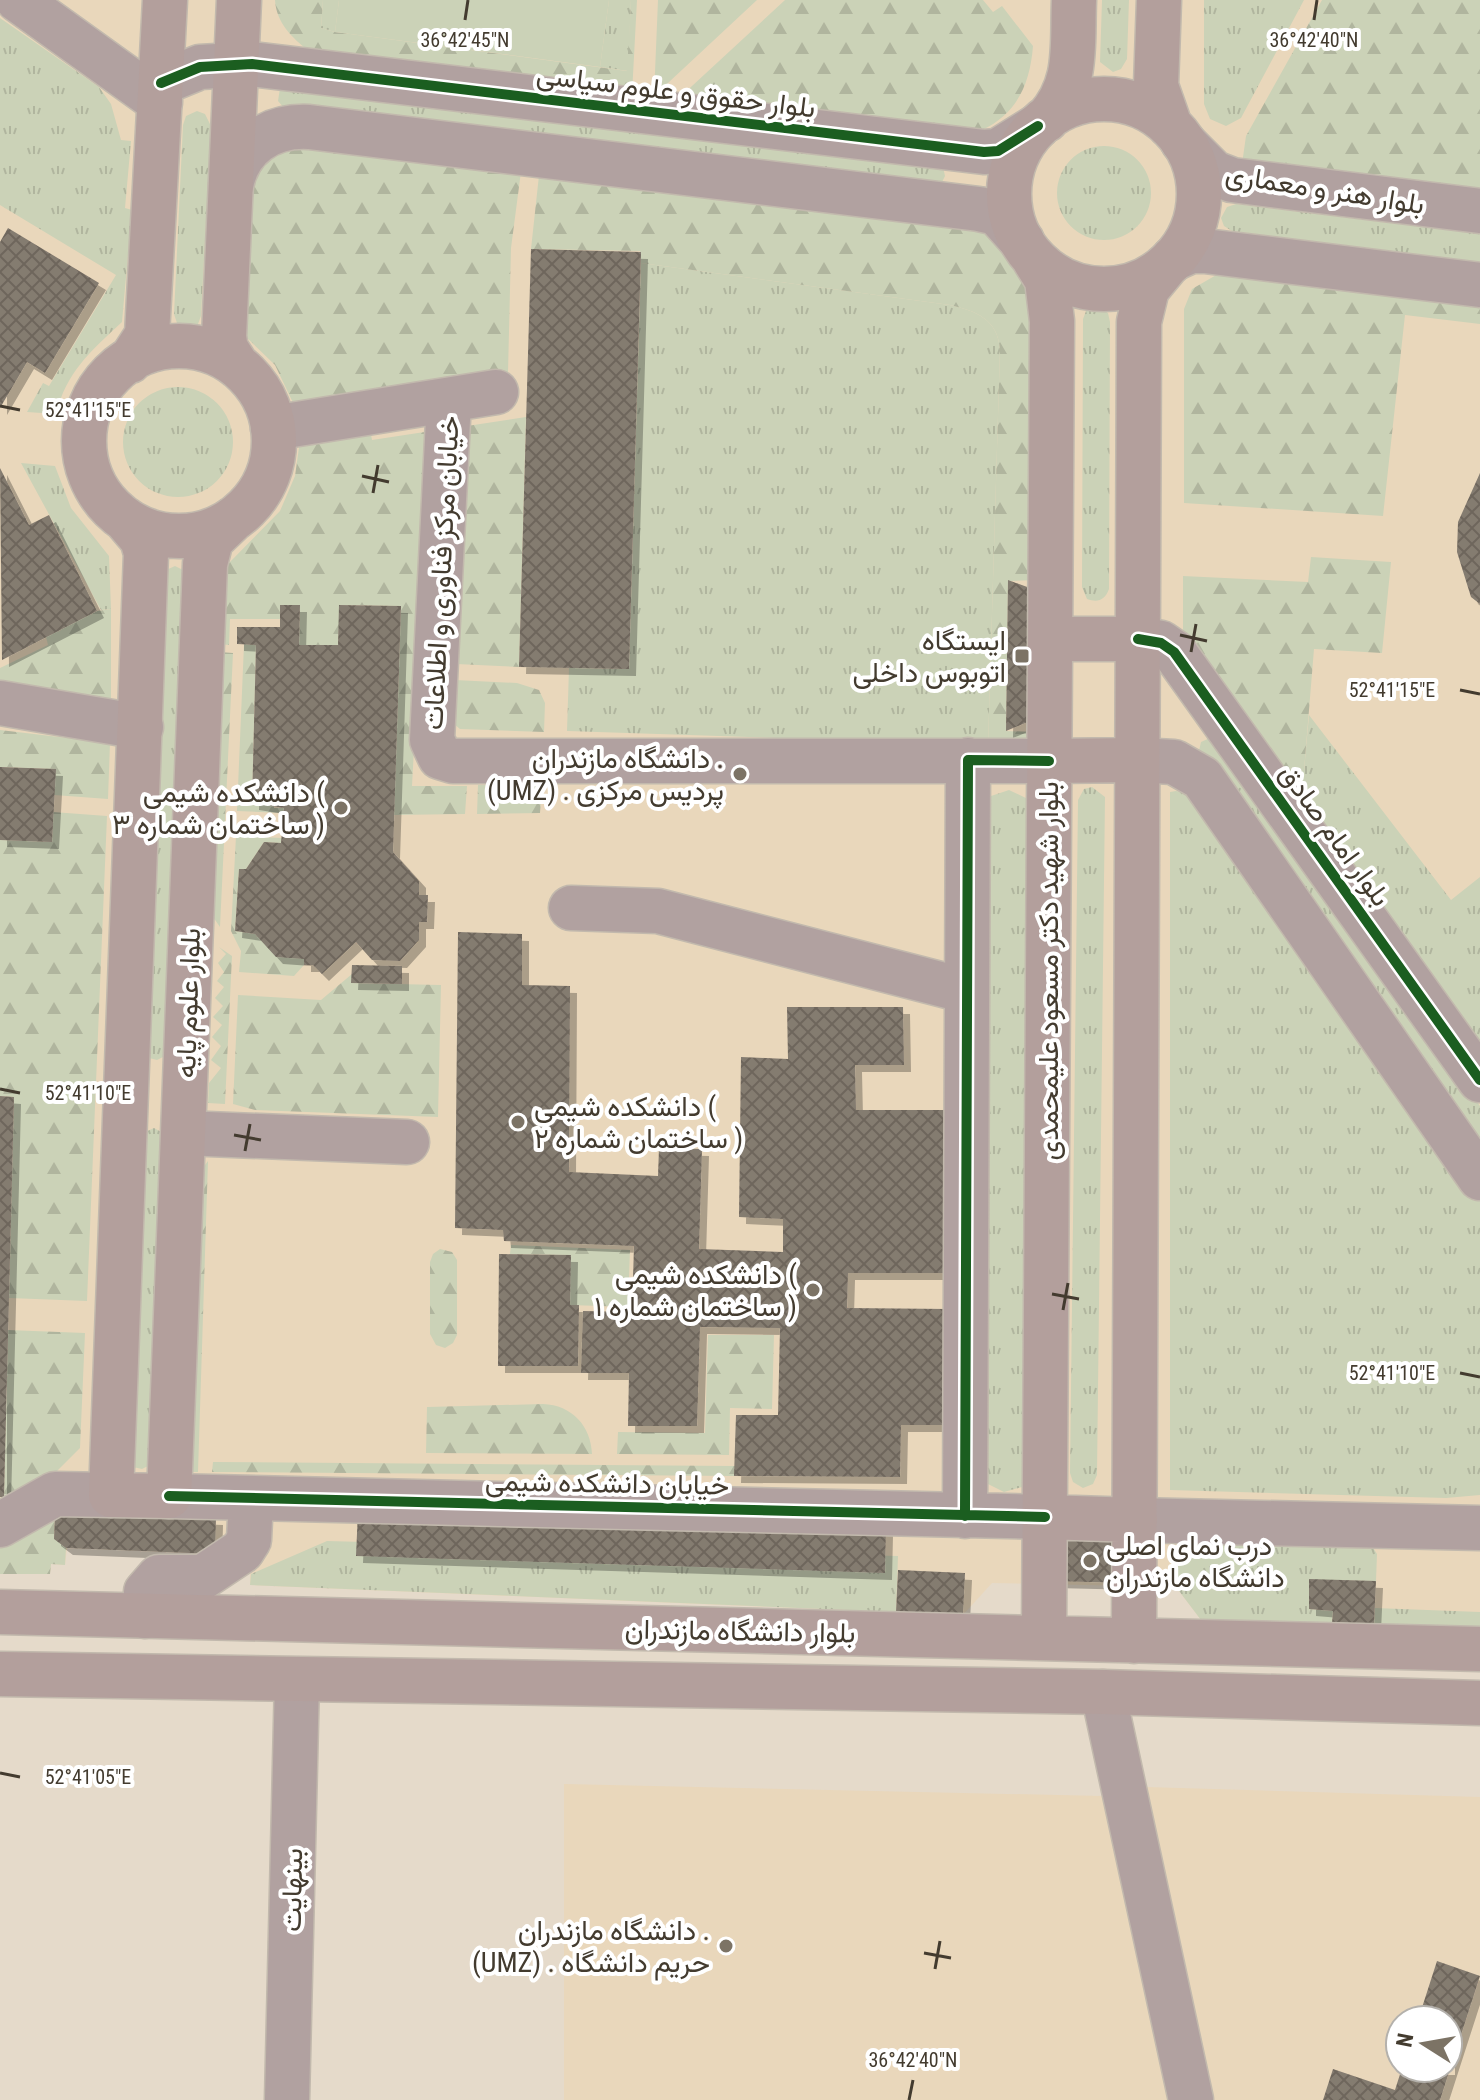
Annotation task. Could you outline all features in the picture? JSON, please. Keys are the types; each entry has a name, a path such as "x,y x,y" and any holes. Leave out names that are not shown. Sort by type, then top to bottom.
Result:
{"main road":[{"path":"130,361 147,335 165,0"},
{"path":"237,366 210,351 179,347 148,352 130,361 106,381 95,399 85,439 87,460 97,489 125,519 153,533 185,536 215,529 249,506 266,479 272,459 273,428 258,389 237,366 224,344 239,0"},
{"path":"1074,0 1069,86 1061,103 1020,151 1010,181 1011,212 1028,250 1059,278 1098,289 1129,285 1170,262"},
{"path":"1134,1641 1139,322 1147,289 1191,232 1198,202 1195,170 1156,86 1159,0"},
{"path":"1042,123 1073,105 1103,99 1144,108 1176,134"},
{"name":"بلوار شهید دکتر مسعود علیمحمدی","path":"1028,250 1047,280 1052,321 1044,1638"},
{"name":"بلوار علوم پایه","path":"111,1495 146,548 125,519"},
{"name":"بلوار علوم پایه","path":"169,1496 206,552 211,540 233,519"},
{"path":"1050,639 1138,639"},
{"path":"1049,761 1137,760"},
{"path":"126,1093 184,1114"},
{"path":"111,1495 169,1496"},
{"path":"1045,1517 1135,1520"},
{"name":"بلوار دانشگاه مازندران","path":"0,1612 1480,1649"},
{"name":"بلوار دانشگاه مازندران","path":"0,1674 1103,1692 1480,1703"}],"street":[{"path":"18,0 160,92"},
{"name":"بلوار حقوق و علوم سیاسی","path":"160,92 186,71 236,64 977,152 998,151 1042,123"},
{"path":"231,186 242,156 255,141 283,129 309,127 979,209 997,213 1028,250"},
{"name":"بلوار هنر و معماری","path":"1176,134 1214,173 1232,180 1480,211"},
{"path":"1170,262 1191,251 1205,251 1480,285"},
{"name":"خیابان مرکز فناوری و اطلاعات","path":"273,428 496,392"},
{"name":"خیابان مرکز فناوری و اطلاعات","path":"449,400 432,740 440,757 453,761 1049,761"},
{"name":"بلوار امام صادق","path":"1138,639 1161,643 1174,652 1480,1080"},
{"path":"0,703 141,727"},
{"path":"965,1516 968,760"},
{"path":"1137,760 1174,762 1202,778 1480,1178"},
{"path":"571,908 658,911 967,991"},
{"path":"184,1114 407,1142"},
{"path":"0,1525 55,1494 111,1495"},
{"name":"خیابان دانشکده شیمی","path":"169,1496 1045,1517"},
{"path":"145,1616 146,1592 159,1577 203,1577 242,1551 249,1540 251,1498"},
{"path":"1135,1520 1480,1528"},
{"name":"بینهایت","path":"287,2100 297,1680"},
{"path":"1103,1692 1191,2100"}],"shaded area":[{"name":"دانشگاه مازندران . (UMZ) . پردیس مرکزی","path":"0,0 1480,0 1480,1627 1201,1620 1176,1587 992,1583 963,1615 250,1585 250,1574 236,1573 214,1554 67,1548 65,1565 51,1564 50,1574 0,1574"},
{"path":"564,1784 1146,1797 1146,1787 1480,1797 1480,2100 564,2100"}],"green space":[{"path":"275,0 323,0 321,28 335,32 627,71 631,0 637,0 632,94 309,51 286,29 278,15"},
{"path":"323,0 339,0 335,32 321,28"},
{"path":"339,0 609,0 600,67 335,32"},
{"path":"609,0 631,0 628,71 600,67"},
{"path":"658,0 757,0 654,96"},
{"path":"785,0 983,0 993,12 1002,6 1033,46 1029,72 1013,106 982,130 679,98"},
{"path":"1102,0 1129,0 1127,59 1121,69 1113,72 1100,62"},
{"path":"1204,0 1304,0 1241,118 1226,126 1210,119 1204,104"},
{"path":"1322,0 1480,0 1480,197 1241,171 1246,136"},
{"path":"0,18 99,87 111,104 121,140 131,141 125,208 132,210 122,322 73,374 56,414 27,412 43,383 49,386 116,275 0,205"},
{"path":"280,88 943,167 945,176 941,184 284,108 278,101"},
{"path":"197,111 205,114 211,126 201,316 198,324 187,328 177,323 174,314 183,125 186,116"},
{"path":"292,144 522,164 511,248 508,373 296,409 275,365 244,335 247,183 261,164"},
{"path":"1104,146 1122,150 1137,160 1147,175 1151,193 1147,211 1137,226 1122,236 1104,240 1086,236 1071,226 1061,211 1057,193 1061,175 1071,160 1086,150"},
{"path":"540,166 969,216 1035,274 1037,580 1008,581 1006,731 1036,732 1036,746 988,745 1000,350 990,324 977,314 950,305 641,263 640,251 531,249"},
{"path":"1236,204 1480,234 1480,262 1232,231 1224,226 1221,218 1227,207"},
{"path":"641,263 950,305 977,314 990,324 1000,350 988,745 567,731 569,668 629,669"},
{"path":"1218,274 1480,296 1480,324 1405,315 1383,516 1184,503 1184,309 1192,289"},
{"path":"1098,306 1108,313 1110,322 1109,589 1101,600 1095,601 1087,599 1082,587 1083,319 1086,311"},
{"path":"178,387 199,391 217,403 229,421 233,442 229,463 217,481 199,493 178,497 157,493 139,481 127,463 123,442 127,421 139,403 157,391"},
{"path":"526,417 519,667 456,664 467,426"},
{"path":"370,429 372,440 431,431 412,786 467,786 465,814 394,815 401,606 340,605 338,645 299,645 300,605 281,605 280,619 230,619 229,645 220,644 228,564 280,511 295,476 300,440"},
{"path":"21,463 55,466 71,508 109,556 111,609 101,610"},
{"path":"1311,557 1391,562 1382,653 1314,649 1304,771 1281,769 1183,640 1183,576 1308,582"},
{"path":"175,566 183,570 165,1056 157,1060 149,1058 164,571"},
{"path":"111,609 111,704 0,687 0,668 48,645 46,637 97,611"},
{"path":"244,644 256,645 252,802 274,804 274,808 284,808 283,813 237,811"},
{"path":"220,652 233,653 220,927 211,914"},
{"path":"455,680 517,683 539,690 545,703 544,732 460,729 454,724"},
{"path":"1309,715 1451,900 1480,877 1480,1051 1281,769 1304,771"},
{"path":"0,730 110,743 108,799 54,795 55,769 0,767"},
{"path":"1212,737 1223,744 1480,1106 1480,1153 1198,755 1201,742"},
{"path":"542,784 540,813 477,814 478,785"},
{"path":"1092,787 1105,797 1097,1475 1093,1484 1083,1488 1073,1482 1070,1473 1078,800 1084,789"},
{"path":"1009,790 1028,799 1028,1481 1022,1487 1004,1492 984,1482 988,797"},
{"path":"1170,792 1186,793 1480,1197 1480,1495 1446,1498 1170,1490"},
{"path":"53,812 107,816 87,1301 9,1298 14,1097 0,1096 0,840 52,842"},
{"path":"236,836 282,838 281,843 264,842 246,869 239,869 235,931 255,934 304,959 304,965 294,976 239,972 241,951 231,931"},
{"path":"219,947 232,956 225,1104 208,1103 209,1083 221,1068 211,1060 221,1046 212,1037 222,1025 213,1017 223,1006 215,998 224,987 217,981 224,972 218,963 226,954"},
{"path":"352,974 352,983 441,985 438,1117 255,1110 233,1104 238,995 321,1000"},
{"path":"154,1128 165,1134 150,1465 142,1469 133,1467 143,1133"},
{"path":"208,1161 198,1472 187,1472 202,1169"},
{"path":"511,1245 630,1250 628,1307 570,1305 570,1255 510,1254"},
{"path":"440,1249 452,1252 457,1260 457,1335 453,1343 445,1348 436,1345 430,1334 430,1262 433,1254"},
{"path":"8,1330 85,1333 80,1448 31,1497 4,1497"},
{"path":"708,1335 774,1335 772,1409 730,1408 729,1455 617,1454 618,1432 705,1433"},
{"path":"543,1404 563,1408 578,1419 588,1435 592,1454 426,1453 427,1407"},
{"path":"213,1462 735,1466 734,1476 212,1472"},
{"path":"55,1512 54,1538 66,1548 65,1565 51,1564 50,1574 0,1574 0,1535"},
{"path":"327,1541 898,1556 896,1612 250,1585 251,1574"},
{"path":"1182,1541 1372,1546 1377,1554 1376,1581 1310,1580 1309,1609 1333,1611 1332,1623 1201,1620 1176,1587 1177,1552"},
{"path":"1375,1608 1480,1612 1480,1627 1374,1624"}],"building":[{"path":"8,228 99,283 45,373 27,362 0,408 0,242"},
{"path":"531,249 641,252 629,669 519,667"},
{"path":"0,468 29,525 49,515 97,611 2,660"},
{"path":"1480,473 1480,604 1471,597 1457,552 1458,522"},
{"path":"1008,580 1030,588 1030,721 1006,731"},
{"path":"280,605 300,605 299,645 338,645 339,605 401,606 393,852 419,881 419,895 428,895 427,922 419,922 419,940 400,961 372,960 356,942 322,974 313,965 304,965 304,959 276,957 255,934 235,931 239,869 246,869 264,842 281,843 284,808 252,803 256,645 237,644 237,627 280,627"},
{"path":"0,767 56,769 52,842 0,840"},
{"path":"458,932 522,934 522,985 570,986 569,1172 658,1176 659,1148 702,1149 699,1249 783,1252 783,1219 739,1217 741,1057 788,1059 787,1007 903,1007 904,1065 855,1065 856,1110 948,1110 948,1273 848,1273 847,1308 948,1309 948,1425 901,1425 900,1477 734,1476 736,1415 778,1415 780,1328 700,1327 697,1426 628,1426 629,1373 581,1373 583,1311 632,1312 634,1246 504,1241 503,1230 455,1228"},
{"path":"352,965 402,966 402,984 351,983"},
{"path":"0,1096 14,1097 4,1497 0,1497"},
{"path":"499,1254 571,1255 570,1305 579,1305 578,1366 498,1366"},
{"path":"358,1511 886,1528 885,1573 356,1556"},
{"path":"55,1512 216,1518 215,1554 66,1548 54,1539"},
{"name":"درب نمای اصلی دانشگاه مازندران","path":"1049,1539 1132,1541 1131,1583 1048,1581"},
{"path":"898,1570 965,1573 963,1615 896,1612"},
{"path":"1309,1579 1376,1581 1374,1624 1332,1623 1333,1611 1309,1609"},
{"path":"1437,1961 1480,1976 1464,2026 1464,2004 1423,2004"},
{"path":"1333,2069 1395,2090 1397,2084 1445,2084 1440,2100 1323,2100"}],"cycle path":[{"path":"161,83 200,67 252,64 984,152 998,151 1038,126"},
{"path":"1138,639 1161,643 1174,652 1480,1080"},
{"path":"965,1516 968,760 1049,761"},
{"path":"169,1496 1045,1517"}],"place":[{"name":"ایستگاه اتوبوس داخلی","path":"1022,656"},
{"name":"دانشگاه مازندران . (UMZ) . پردیس مرکزی","path":"740,774"},
{"name":"دانشکده شیمی ( ساختمان شماره ۳ )","path":"341,808"},
{"name":"دانشکده شیمی ( ساختمان شماره ۲ )","path":"518,1122"},
{"name":"دانشکده شیمی ( ساختمان شماره ۱ )","path":"813,1290"},
{"name":"درب نمای اصلی دانشگاه مازندران","path":"1090,1561"},
{"name":"دانشگاه مازندران . (UMZ) . حریم دانشگاه","path":"726,1946"}]}
